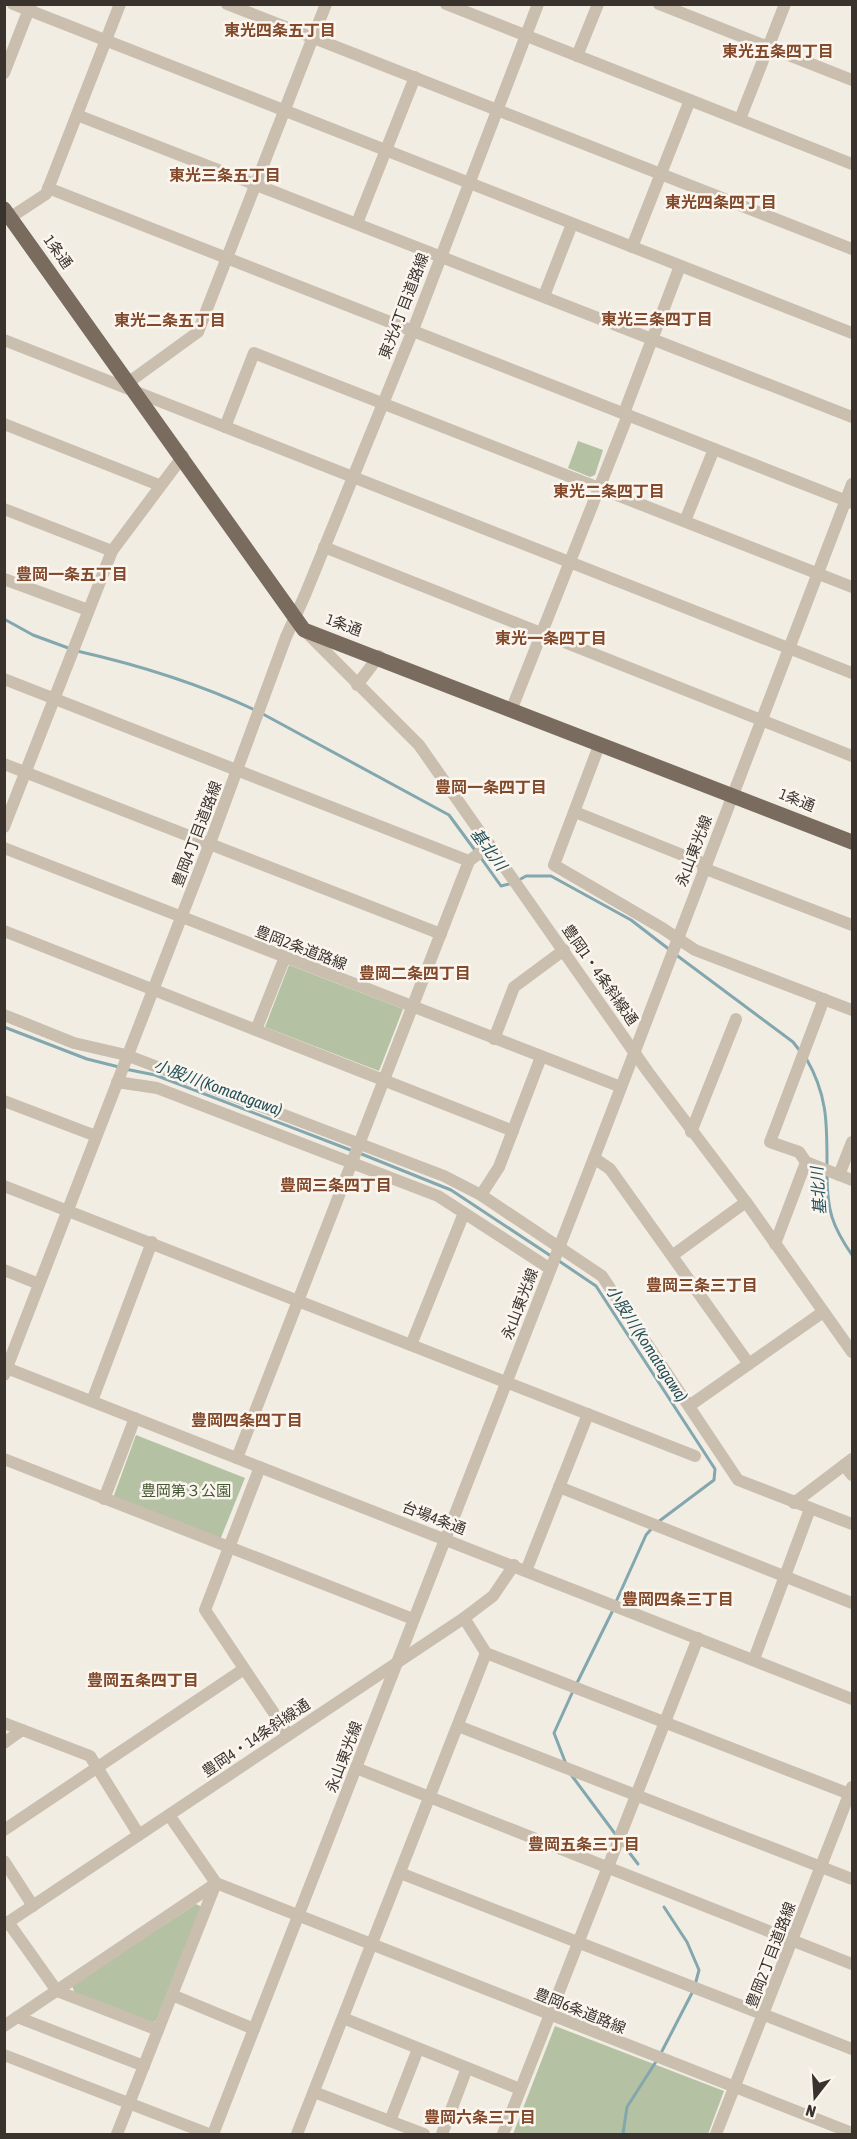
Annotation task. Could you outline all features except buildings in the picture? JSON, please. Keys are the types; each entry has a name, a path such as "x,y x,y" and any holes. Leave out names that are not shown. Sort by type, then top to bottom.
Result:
{"main road":[{"name":"1条通","path":"8,213 300,623 852,842"}],"street":[{"path":"13,4 30,8 106,41 852,333"},
{"path":"8,213 46,194 120,4"},
{"path":"227,4 852,249"},
{"path":"133,387 198,332 326,4"},
{"path":"446,4 852,164"},
{"name":"東光4丁目道路線","path":"300,623 324,547 413,330 538,4"},
{"path":"578,56 598,4"},
{"path":"659,4 676,8 852,80"},
{"path":"740,119 785,4"},
{"path":"4,73 30,8"},
{"path":"357,223 415,77"},
{"path":"632,247 690,100"},
{"path":"77,115 852,417"},
{"path":"48,188 849,502"},
{"path":"544,296 572,224"},
{"path":"512,708 599,488 680,266"},
{"path":"4,340 133,387 225,427 570,560 852,673"},
{"path":"225,427 254,353 852,587"},
{"path":"4,424 159,485"},
{"path":"685,521 714,448"},
{"path":"4,827 112,551 159,485 183,456"},
{"name":"永山東光線","path":"213,2134 594,1158 788,649 849,502 852,484"},
{"path":"4,509 112,551"},
{"path":"324,547 852,756"},
{"path":"4,579 88,610"},
{"name":"豊岡1・4条斜線通","path":"300,623 357,685 419,745 479,854 510,872 691,1132 746,1202 823,1312 849,1339 852,1352"},
{"name":"豊岡4丁目道路線","path":"118,1078 263,702 300,623"},
{"path":"357,685 379,656"},
{"path":"4,679 238,769 479,854 441,934 237,1458"},
{"path":"600,743 554,865 662,928 675,942 852,1010"},
{"path":"4,764 441,934"},
{"path":"574,812 852,925"},
{"name":"豊岡2条道路線","path":"4,848 621,1088"},
{"path":"4,931 513,1131"},
{"path":"494,1039 514,987 564,950"},
{"path":"256,1030 285,957"},
{"path":"824,999 770,1142 799,1152 806,1162 852,1180"},
{"path":"4,1015 74,1043 125,1058 355,1153 438,1196 551,1266"},
{"path":"691,1132 736,1019"},
{"path":"481,1195 499,1167 541,1056"},
{"path":"5,1370 118,1078 355,1153 444,1176 481,1195 602,1276 738,1480 852,1524"},
{"path":"4,1101 96,1136"},
{"path":"837,1174 852,1142"},
{"path":"594,1158 610,1169 749,1364"},
{"path":"776,1244 806,1162"},
{"path":"4,1186 694,1455"},
{"path":"673,1255 746,1202"},
{"path":"411,1345 464,1213"},
{"path":"92,1401 152,1242"},
{"path":"4,1270 39,1284"},
{"path":"688,1406 823,1312"},
{"name":"台場4条通","path":"5,1370 92,1401 445,1538 852,1699"},
{"name":"豊岡4・14条斜線通","path":"6,1923 464,1618 493,1596 520,1568 559,1487 588,1414"},
{"path":"104,1499 135,1418"},
{"path":"4,1460 413,1619"},
{"path":"794,1503 848,1462 852,1475"},
{"path":"260,1467 205,1610 288,1734"},
{"path":"559,1487 852,1603"},
{"path":"754,1659 810,1509"},
{"path":"464,1618 486,1653 852,1792"},
{"path":"503,2134 698,1638"},
{"path":"297,2134 486,1653"},
{"path":"4,1830 244,1669"},
{"path":"4,1723 90,1756 139,1834"},
{"path":"458,1726 852,1879"},
{"path":"4,1743 22,1730"},
{"path":"356,1768 852,1964"},
{"name":"豊岡2丁目道路線","path":"716,2134 852,1792"},
{"path":"169,1815 216,1883"},
{"path":"4,1861 33,1906"},
{"path":"400,1873 852,2049"},
{"path":"4,2026 216,1883"},
{"path":"117,2134 216,1883"},
{"name":"豊岡6条道路線","path":"216,1883 852,2133"},
{"path":"6,1923 57,1991 158,2031"},
{"path":"172,1995 255,2029"},
{"path":"17,2017 144,2066"},
{"path":"343,2018 520,2089"},
{"path":"390,2121 418,2049"},
{"path":"4,2055 209,2134"},
{"path":"442,2134 467,2068"},
{"path":"314,2092 424,2134"}],"green space":[{"path":"578,441 603,450 595,475 590,477 568,468"},
{"path":"289,965 403,1009 379,1071 265,1027"},
{"name":"豊岡第３公園","path":"136,1435 245,1478 220,1540 113,1498"},
{"path":"196,1904 202,1907 158,2020 151,2023 75,1994 72,1986"},
{"path":"555,2026 724,2091 708,2134 513,2134"}],"waterway":[{"name":"基北川","path":"4,619 33,635 71,649"},
{"name":"基北川","path":"77,651 168,676 255,710"},
{"name":"基北川","path":"261,713 449,815 477,853"},
{"name":"基北川","path":"481,858 501,886 513,883"},
{"name":"基北川","path":"519,880 526,876 551,876 631,920 670,950"},
{"name":"基北川","path":"675,954 793,1042 800,1051"},
{"name":"小股川 (Komatagawa)","path":"4,1027 87,1059 119,1067"},
{"name":"基北川","path":"806,1058 819,1085 825,1111 827,1167"},
{"name":"小股川 (Komatagawa)","path":"125,1069 155,1075 353,1151"},
{"name":"小股川 (Komatagawa)","path":"359,1153 451,1190 551,1256"},
{"name":"基北川","path":"827,1174 832,1217 852,1255"},
{"name":"小股川 (Komatagawa)","path":"559,1261 596,1286 715,1469 714,1480 658,1522"},
{"name":"小股川 (Komatagawa)","path":"615,1604 646,1535 653,1527"},
{"name":"小股川 (Komatagawa)","path":"576,1685 613,1610"},
{"name":"小股川 (Komatagawa)","path":"566,1764 554,1733 573,1691"},
{"name":"小股川 (Komatagawa)","path":"572,1776 616,1835"},
{"name":"小股川 (Komatagawa)","path":"622,1843 638,1864"},
{"name":"小股川 (Komatagawa)","path":"664,1907 687,1942 699,1970 695,1985"},
{"name":"小股川 (Komatagawa)","path":"660,2055 693,1991"},
{"name":"小股川 (Komatagawa)","path":"623,2134 627,2107 657,2060"}],"district":[{"name":"東光四条五丁目","path":"280,30"},
{"name":"東光五条四丁目","path":"778,51"},
{"name":"東光三条五丁目","path":"225,175"},
{"name":"東光四条四丁目","path":"721,202"},
{"name":"東光三条四丁目","path":"657,319"},
{"name":"東光二条五丁目","path":"170,320"},
{"name":"東光二条四丁目","path":"609,491"},
{"name":"豊岡一条五丁目","path":"72,574"},
{"name":"東光一条四丁目","path":"551,638"},
{"name":"豊岡一条四丁目","path":"491,787"},
{"name":"豊岡二条四丁目","path":"415,973"},
{"name":"豊岡三条四丁目","path":"336,1185"},
{"name":"豊岡三条三丁目","path":"702,1285"},
{"name":"豊岡四条四丁目","path":"247,1420"},
{"name":"豊岡四条三丁目","path":"678,1599"},
{"name":"豊岡五条四丁目","path":"143,1680"},
{"name":"豊岡五条三丁目","path":"584,1844"},
{"name":"豊岡六条三丁目","path":"480,2117"}]}
